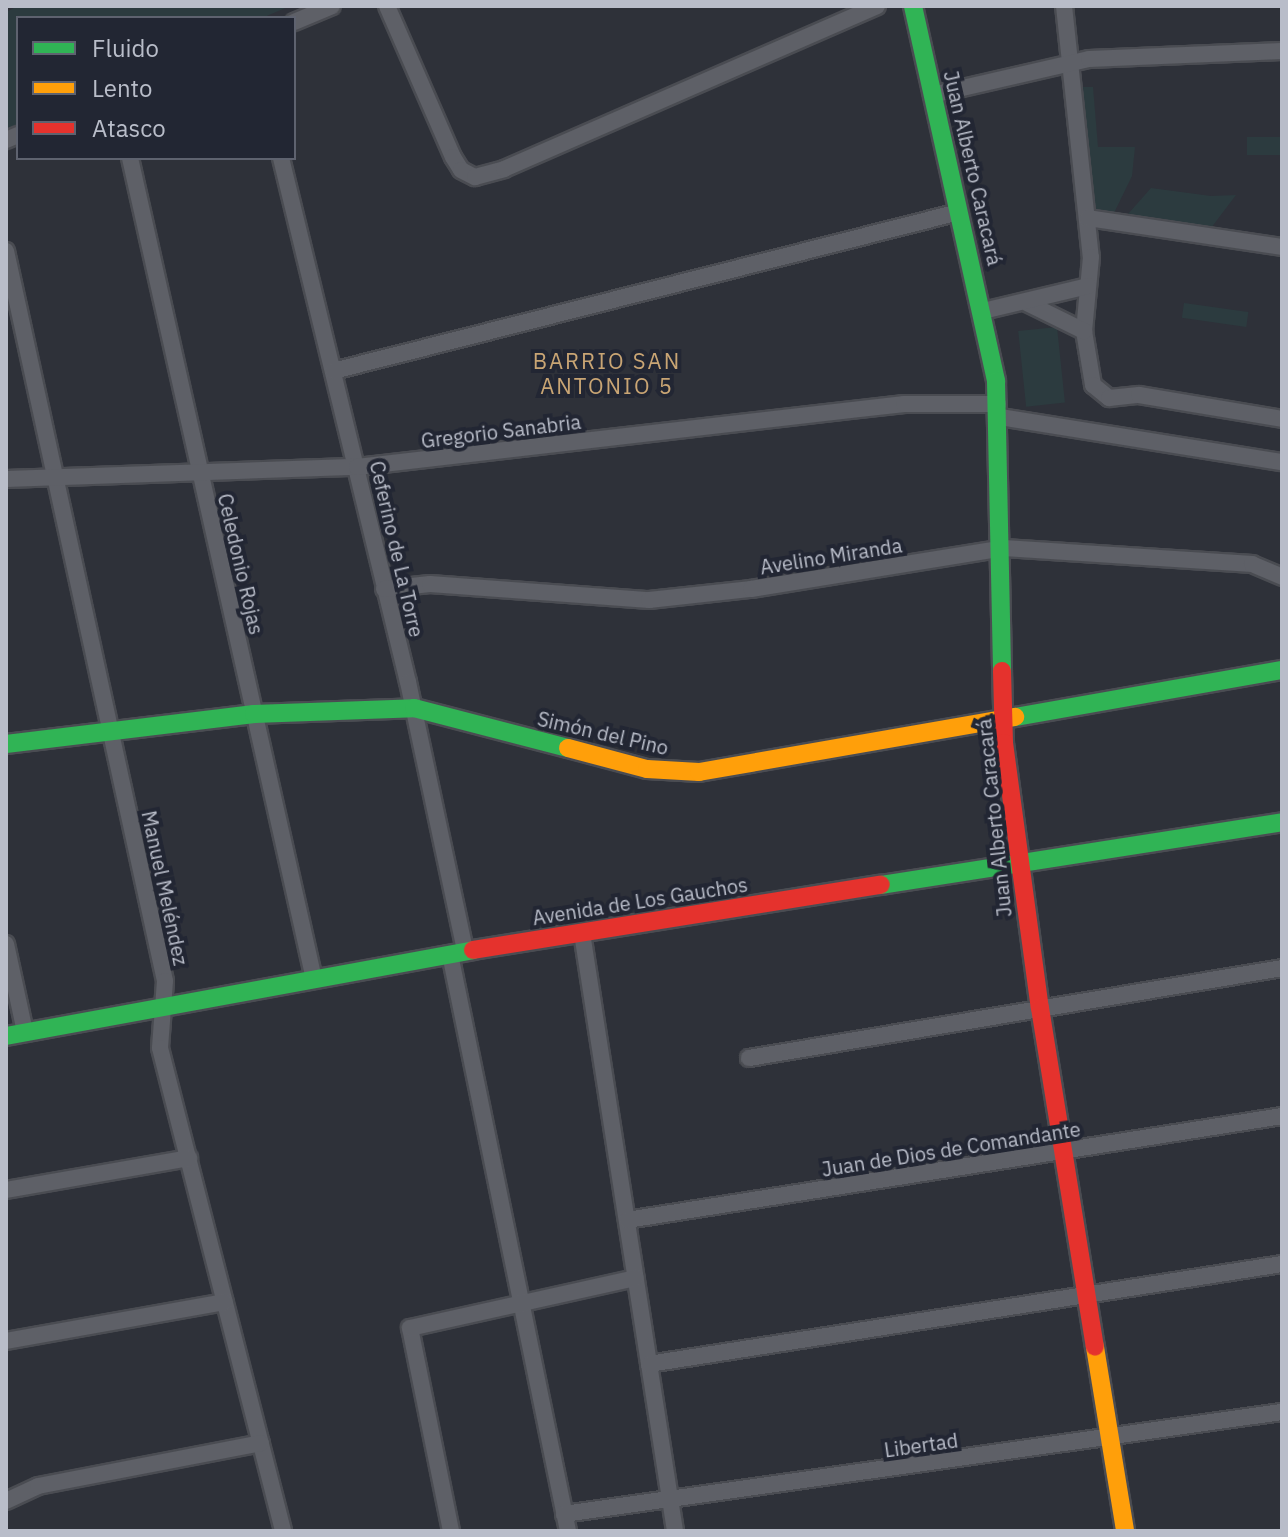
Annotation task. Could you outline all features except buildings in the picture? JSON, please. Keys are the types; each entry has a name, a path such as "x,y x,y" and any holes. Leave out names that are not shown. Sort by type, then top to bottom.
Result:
{"street":[{"path":"296,21 332,6"},
{"path":"387,6 453,157 461,170 475,177 504,169 877,6"},
{"name":"Juan Alberto Caracará","path":"913,6 983,311 999,410 1005,719 1019,863 1125,1531"},
{"path":"1064,6 1088,218 1088,286 1084,331 1090,379 1109,398 1139,395 1282,419"},
{"path":"932,95 1070,62 1282,51"},
{"name":"Celedonio Rojas","path":"130,160 314,979"},
{"name":"Ceferino de La Torre","path":"281,160 414,708 522,1306 566,1523"},
{"path":"333,371 959,212"},
{"path":"1088,218 1282,247"},
{"name":"Manuel Meléndez","path":"6,251 165,981 160,1048 283,1531"},
{"path":"983,311 1088,286"},
{"path":"1025,303 1084,331"},
{"name":"Gregorio Sanabria","path":"6,479 357,467 904,404 999,410 1282,462"},
{"name":"Avelino Miranda","path":"384,589 430,584 649,600 751,589 1004,548 1252,564 1282,577"},
{"name":"Simón del Pino","path":"6,744 254,714 414,708 674,772 699,772 1282,670"},
{"name":"Avenida de Los Gauchos","path":"6,1036 457,952 1282,822"},
{"path":"582,933 675,1531"},
{"path":"6,944 25,1032"},
{"path":"749,1058 1282,968"},
{"name":"Juan de Dios de Comandante","path":"627,1220 1282,1116"},
{"path":"6,1190 189,1158"},
{"path":"649,1364 1282,1264"},
{"path":"451,1531 410,1328 522,1306 636,1278"},
{"path":"6,1341 225,1302"},
{"name":"Libertad","path":"566,1523 670,1500 1282,1412"},
{"path":"6,1501 38,1486 261,1443"}],"shaded area":[{"path":"18,6 290,6 267,16 16,16 16,125 6,129 6,12"},
{"path":"1083,87 1093,87 1098,147 1135,147 1132,176 1114,213 1096,209 1090,199"},
{"path":"1247,137 1282,137 1282,155 1247,155"},
{"path":"1151,188 1211,196 1236,195 1211,228 1128,214"},
{"path":"1184,303 1248,312 1246,327 1182,318"},
{"path":"1057,327 1065,403 1026,407 1018,331"}],"traffic: fast":[{"path":"913,6 996,381 1002,671"},
{"path":"1015,717 1282,670"},
{"path":"6,744 254,714 414,708 568,748"},
{"path":"881,885 1282,822"},
{"path":"6,1036 473,950"}],"traffic: slow":[{"path":"568,748 647,769 699,772 1015,717"},
{"path":"1095,1347 1125,1531"}],"traffic: jam":[{"path":"1002,671 1004,743 1040,1008 1095,1347"},
{"path":"473,950 881,885"}],"district":[{"name":"BARRIO SAN ANTONIO 5","path":"607,372"}]}
